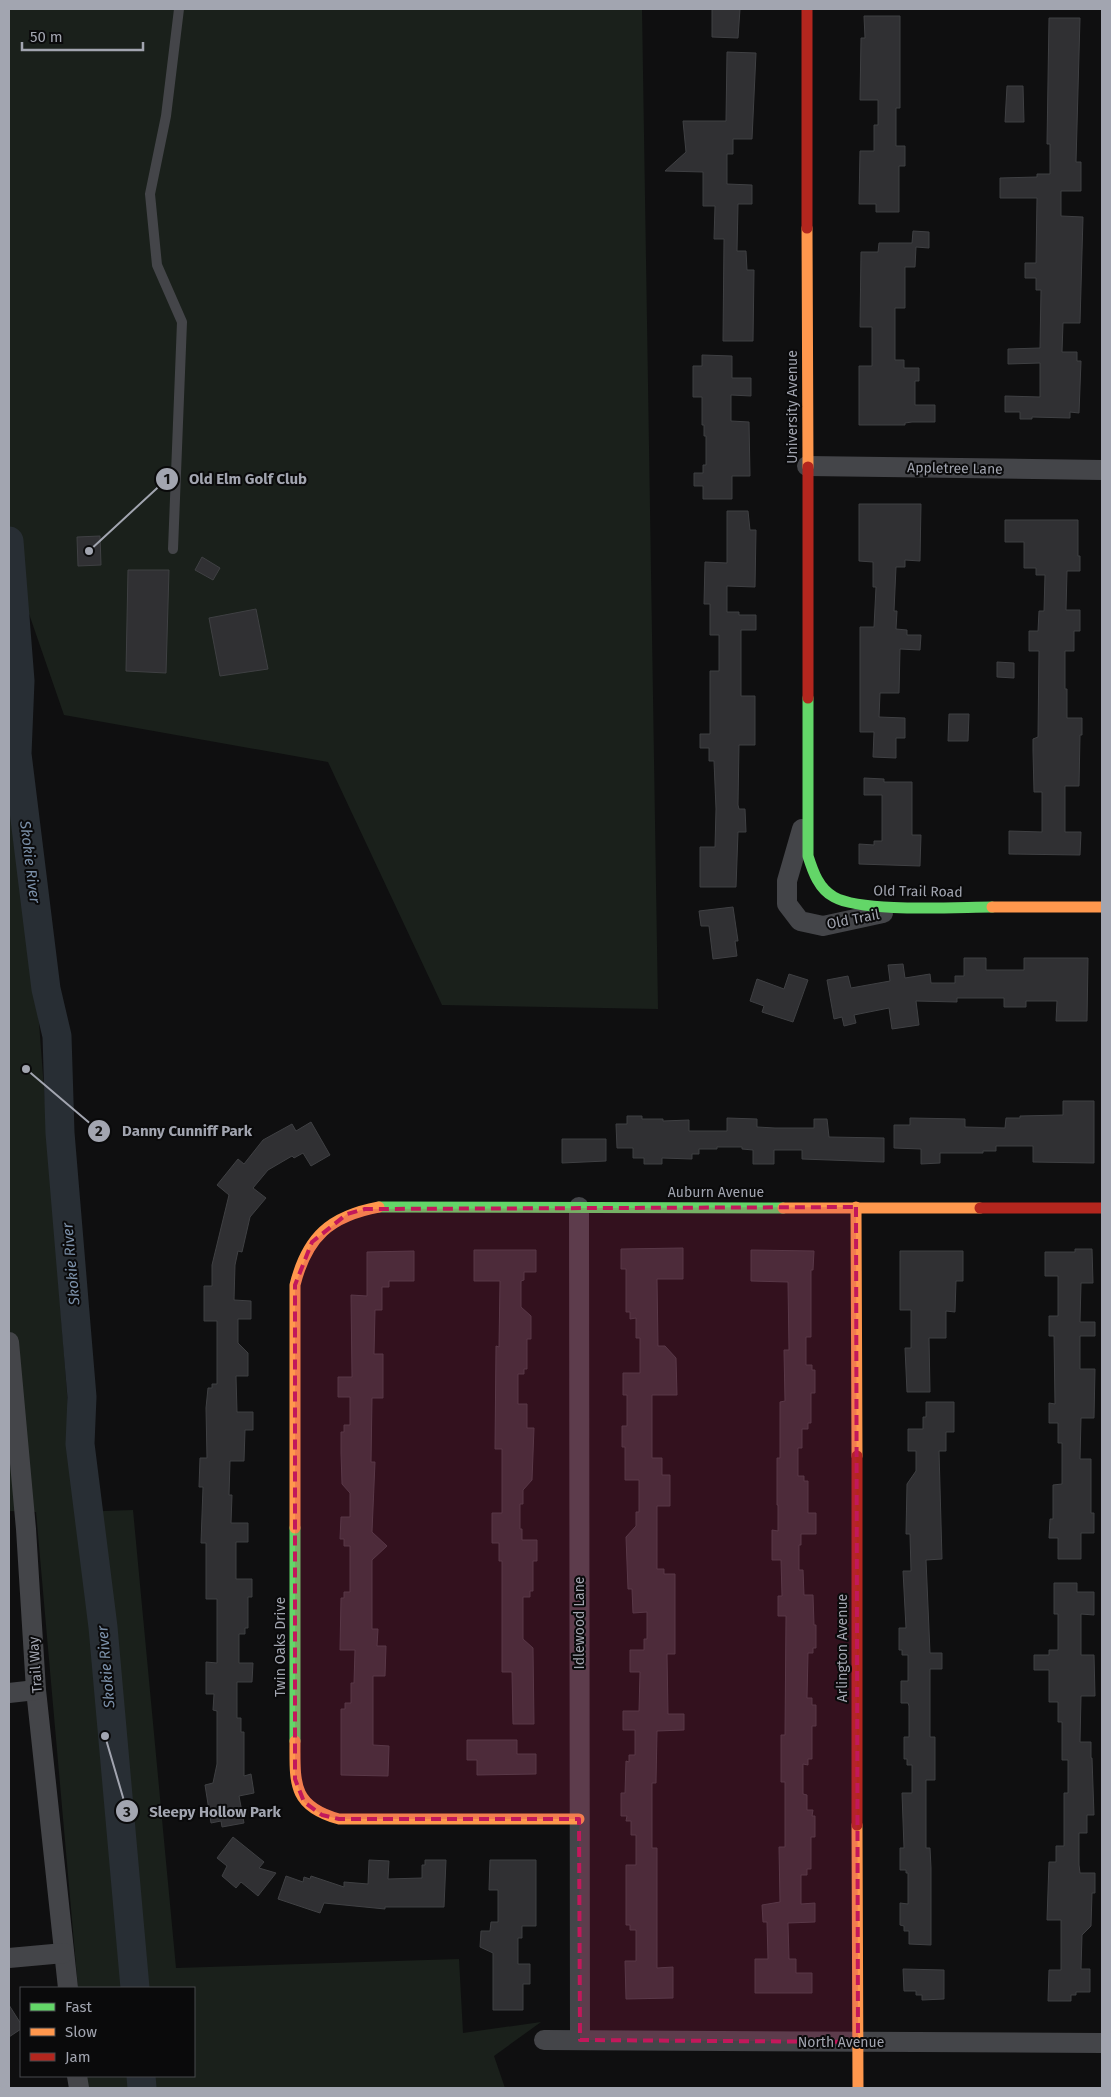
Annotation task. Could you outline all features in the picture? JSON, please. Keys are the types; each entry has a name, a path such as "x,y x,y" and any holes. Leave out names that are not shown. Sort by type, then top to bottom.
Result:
{"street":[{"name":"University Avenue","path":"806,9 809,805"},
{"name":"Appletree Lane","path":"807,466 1102,470"},
{"name":"Old Trail","path":"809,805 788,880 788,904 800,921 823,926 909,907"},
{"name":"Old Trail Road","path":"809,805 808,856 815,878 834,897 861,905 909,907 1102,907"},
{"name":"Auburn Avenue","path":"333,1224 347,1214 379,1207 1102,1208"},
{"name":"Idlewood Lane","path":"579,1207 580,2040"},
{"name":"Arlington Avenue","path":"856,1207 858,2088"},
{"name":"Twin Oaks Drive","path":"333,1224 322,1230 312,1242 298,1270 295,1285 295,1779 297,1788 304,1802 322,1815 339,1819 579,1819"},
{"name":"Trail Way","path":"9,1342 17,1529 68,1987"},
{"path":"9,1693 36,1690"},
{"path":"9,1958 64,1953"},
{"name":"North Avenue","path":"544,2040 1102,2043"}],"lane":[{"path":"174,550 182,322 157,265 150,194 166,116 179,9"}],"highlighted area":[{"path":"856,1207 858,2042 580,2040 579,1819 339,1819 322,1815 304,1802 295,1779 295,1285 312,1242 347,1214 365,1209"}],"shaded area":[{"path":"9,9 642,9 658,1009 442,1005 328,762 64,715 9,556"},
{"path":"9,626 76,1512 133,1510 176,1968 459,1959 463,2033 541,2022 494,2056 505,2088 87,2088 85,2077 195,2077 195,1987 78,1987 36,1512 9,1511"}],"building":[{"path":"712,9 740,9 738,38 712,37"},
{"path":"864,16 900,16 900,108 896,108 896,146 905,146 905,166 899,166 899,212 876,212 876,204 859,204 860,151 874,151 874,125 878,125 878,100 860,100 861,38 865,38"},
{"path":"1049,18 1080,18 1076,162 1081,162 1081,191 1061,191 1061,216 1083,217 1080,323 1063,323 1062,352 1077,352 1077,361 1081,361 1079,413 1070,412 1070,418 1032,417 1032,419 1020,419 1020,412 1005,412 1005,396 1040,397 1040,363 1008,364 1008,349 1040,348 1041,290 1036,290 1036,278 1025,278 1025,263 1036,263 1037,198 1000,198 1000,178 1037,177 1037,174 1050,174 1050,144 1047,144"},
{"path":"727,52 756,53 752,139 733,139 733,154 727,154 727,184 752,185 752,204 738,204 737,251 746,251 747,270 754,270 753,341 723,341 724,239 714,239 715,206 703,206 703,172 665,171 686,152 683,121 726,121"},
{"path":"1007,86 1023,86 1024,122 1005,122"},
{"path":"913,231 929,232 929,248 916,247 915,267 905,267 905,308 895,308 895,360 904,360 904,368 919,368 919,381 915,381 915,405 935,405 935,422 912,422 905,423 905,425 859,425 859,366 872,366 872,327 860,327 861,252 878,252 879,243 912,243"},
{"path":"702,355 732,356 732,378 751,378 751,396 731,395 731,421 749,422 750,476 732,476 732,499 703,499 703,486 694,486 694,473 703,473 703,465 706,465 706,436 704,436 704,425 702,425 702,397 693,397 693,366 702,366"},
{"path":"859,504 921,504 920,561 905,560 905,567 896,567 894,611 897,611 896,629 907,630 907,635 921,635 920,650 900,649 899,693 880,693 879,717 905,718 905,738 896,738 896,758 873,757 874,732 860,732 860,627 874,627 876,587 873,587 873,562 859,561"},
{"path":"727,511 748,511 750,530 756,530 755,587 727,586 727,612 739,612 739,615 756,615 756,630 741,630 741,696 755,696 755,745 739,745 738,805 739,809 745,809 746,832 738,832 736,887 700,887 700,847 715,847 716,809 714,761 709,761 709,748 700,748 700,734 710,734 710,671 719,671 719,635 710,635 710,604 704,604 705,562 727,563"},
{"path":"1005,520 1078,520 1080,571 1067,571 1066,610 1080,610 1080,631 1074,631 1074,651 1065,651 1065,689 1067,689 1067,718 1082,718 1082,735 1080,735 1079,786 1065,786 1065,832 1081,832 1080,855 1009,854 1009,831 1042,832 1042,792 1034,792 1033,751 1033,739 1038,737 1039,651 1029,651 1029,631 1038,631 1039,611 1044,611 1045,575 1036,575 1036,568 1024,568 1024,542 1005,542"},
{"path":"100,536 101,565 78,566 77,537"},
{"path":"202,557 220,568 213,580 195,570"},
{"path":"128,570 169,570 166,673 126,671"},
{"path":"256,609 268,669 220,676 209,618"},
{"path":"997,662 1014,663 1014,678 997,677"},
{"path":"949,714 969,714 968,741 948,741"},
{"path":"864,778 884,779 884,782 912,782 912,835 921,835 920,866 859,864 859,844 874,845 874,841 882,841 882,795 864,795"},
{"path":"733,907 738,941 735,941 737,956 713,959 709,926 701,926 699,911"},
{"path":"964,958 986,958 986,970 1024,970 1024,958 1088,958 1087,1021 1056,1021 1057,1001 1026,1001 1026,1007 1004,1007 1004,998 957,998 957,1002 916,1001 919,1025 892,1029 889,1008 854,1015 856,1023 844,1026 842,1017 834,1019 827,980 848,976 851,988 890,981 888,965 903,964 905,978 930,974 931,983 955,983 955,976 964,976"},
{"path":"789,974 808,980 793,1022 762,1012 764,1006 750,1001 757,979 784,989"},
{"path":"1063,1101 1094,1101 1094,1163 1033,1162 1033,1146 996,1146 996,1151 983,1151 983,1153 940,1153 940,1163 921,1164 921,1149 894,1148 894,1125 910,1125 910,1118 965,1119 965,1127 1005,1128 1006,1118 1063,1115"},
{"path":"627,1116 642,1116 642,1119 663,1119 663,1121 689,1120 689,1131 727,1131 727,1118 757,1119 757,1127 775,1128 814,1128 814,1119 827,1119 829,1137 884,1138 884,1162 802,1159 802,1150 774,1150 774,1164 753,1164 753,1150 742,1149 742,1147 717,1147 717,1149 699,1149 699,1154 692,1154 692,1159 662,1158 662,1164 644,1164 644,1158 633,1158 633,1148 617,1148 616,1124 627,1124"},
{"path":"311,1122 330,1155 311,1166 303,1153 294,1158 292,1156 268,1170 253,1188 266,1198 250,1217 242,1252 238,1251 235,1265 234,1300 251,1301 251,1319 238,1319 238,1343 248,1353 248,1376 236,1376 237,1412 253,1412 253,1430 245,1430 244,1461 230,1461 229,1495 232,1495 231,1523 248,1523 248,1542 236,1542 236,1579 252,1579 252,1597 248,1597 248,1628 245,1628 245,1634 239,1634 239,1663 253,1663 252,1682 237,1682 237,1718 241,1718 241,1732 244,1732 244,1776 251,1774 254,1793 239,1796 244,1823 222,1827 221,1821 211,1823 205,1785 213,1783 217,1764 217,1711 213,1710 214,1694 206,1694 206,1662 217,1663 217,1599 206,1599 206,1543 201,1543 203,1487 199,1487 200,1458 207,1458 206,1408 208,1388 212,1388 212,1384 217,1384 217,1321 204,1321 204,1286 212,1286 212,1265 229,1195 217,1185 238,1159 244,1164 263,1140 292,1124 296,1131"},
{"path":"562,1139 606,1139 606,1161 562,1163"},
{"path":"683,1248 683,1279 657,1279 658,1346 665,1346 676,1358 677,1395 652,1395 652,1458 662,1458 662,1475 670,1475 670,1506 657,1506 657,1569 664,1569 664,1574 675,1574 675,1654 667,1654 668,1714 684,1714 684,1730 657,1731 656,1783 652,1783 652,1848 657,1848 657,1968 673,1967 673,1998 626,1999 625,1961 636,1961 636,1930 630,1930 630,1925 626,1925 626,1865 636,1865 636,1835 631,1835 631,1821 626,1821 627,1816 621,1816 621,1793 625,1793 626,1761 629,1762 629,1755 635,1755 635,1730 623,1730 623,1711 639,1711 640,1672 630,1672 630,1650 644,1650 644,1639 647,1639 647,1612 633,1613 632,1589 628,1589 626,1537 636,1526 636,1512 639,1512 639,1480 625,1480 625,1447 622,1447 622,1426 627,1426 627,1395 623,1395 623,1373 640,1373 640,1338 636,1338 636,1318 630,1319 630,1312 626,1312 626,1269 621,1269 621,1249"},
{"path":"1075,1249 1092,1249 1093,1283 1081,1283 1080,1322 1095,1322 1095,1336 1080,1336 1080,1369 1095,1369 1094,1418 1081,1418 1080,1459 1091,1459 1091,1513 1094,1513 1094,1533 1081,1533 1081,1559 1058,1559 1058,1538 1049,1538 1050,1519 1053,1519 1053,1485 1062,1484 1062,1443 1058,1443 1058,1423 1049,1423 1049,1403 1055,1404 1054,1336 1049,1336 1049,1316 1058,1316 1058,1276 1045,1276 1045,1252 1075,1252"},
{"path":"474,1250 536,1250 536,1272 524,1272 524,1280 521,1281 521,1307 531,1316 531,1339 527,1339 527,1369 524,1369 524,1374 518,1374 518,1404 527,1404 527,1428 534,1428 532,1480 523,1490 523,1504 520,1504 520,1529 522,1529 522,1540 537,1540 537,1561 533,1561 533,1591 530,1591 530,1597 523,1597 523,1639 533,1648 534,1724 513,1724 512,1672 502,1672 502,1561 499,1561 499,1543 492,1543 492,1513 502,1513 502,1449 495,1449 496,1346 499,1347 500,1281 474,1281"},
{"path":"751,1250 814,1251 813,1270 811,1270 811,1337 806,1337 806,1365 812,1365 812,1370 815,1370 815,1393 811,1393 811,1423 808,1423 808,1429 802,1429 802,1448 798,1448 798,1476 804,1476 804,1481 808,1481 808,1513 816,1513 816,1534 801,1534 801,1545 799,1545 799,1570 803,1570 804,1595 813,1595 814,1625 816,1625 816,1648 813,1648 813,1653 808,1653 807,1698 812,1698 812,1705 816,1705 816,1726 812,1726 812,1759 808,1759 808,1765 803,1764 803,1794 807,1795 807,1810 813,1810 812,1816 815,1816 815,1837 811,1837 811,1869 807,1869 807,1875 801,1875 801,1904 815,1903 815,1922 788,1923 789,1959 796,1959 796,1973 812,1973 812,1993 755,1993 755,1959 768,1959 767,1922 763,1922 762,1905 780,1902 779,1847 785,1847 785,1782 781,1782 781,1735 785,1735 786,1616 778,1616 778,1596 782,1596 781,1560 772,1560 772,1530 778,1531 777,1458 780,1458 780,1402 785,1401 784,1350 789,1350 788,1282 751,1281"},
{"path":"414,1251 414,1281 389,1281 389,1287 382,1287 382,1310 375,1310 374,1354 383,1354 383,1398 372,1398 371,1462 375,1462 372,1532 387,1546 372,1560 372,1629 378,1629 377,1646 386,1646 385,1676 373,1676 373,1745 389,1746 388,1776 341,1775 341,1709 345,1709 345,1703 351,1703 351,1683 354,1683 355,1650 340,1650 341,1598 344,1598 344,1592 350,1592 350,1546 344,1546 344,1539 340,1539 341,1517 350,1517 350,1493 342,1484 341,1432 344,1432 344,1425 350,1425 350,1397 338,1397 338,1377 352,1377 351,1295 367,1296 367,1252"},
{"path":"900,1251 963,1251 963,1281 956,1281 955,1312 946,1311 946,1338 929,1338 930,1392 907,1392 905,1348 911,1348 911,1310 900,1310"},
{"path":"926,1402 954,1402 954,1432 946,1432 946,1451 939,1451 942,1559 926,1560 930,1653 942,1653 942,1669 930,1669 930,1737 935,1737 935,1780 926,1780 926,1848 930,1848 931,1868 931,1945 909,1944 909,1931 904,1931 904,1926 900,1925 900,1903 908,1904 908,1873 906,1873 906,1870 900,1870 900,1848 904,1848 902,1793 912,1793 912,1765 907,1765 907,1759 904,1759 904,1737 909,1737 909,1706 908,1703 901,1703 901,1681 908,1681 908,1655 902,1655 902,1650 899,1650 899,1628 906,1628 903,1571 911,1571 910,1534 906,1534 907,1484 916,1471 916,1451 908,1451 908,1429 923,1429 923,1417 926,1417"},
{"path":"1054,1583 1077,1583 1077,1592 1094,1592 1094,1615 1081,1614 1081,1655 1094,1655 1095,1696 1081,1696 1080,1742 1091,1742 1092,1758 1094,1815 1087,1815 1087,1833 1079,1833 1080,1873 1095,1873 1095,1893 1092,1893 1091,1926 1082,1935 1081,1969 1090,1969 1090,1992 1076,1992 1076,1995 1071,1995 1071,2001 1048,2001 1049,1970 1061,1970 1061,1920 1047,1920 1049,1862 1056,1862 1056,1846 1064,1846 1064,1793 1068,1793 1068,1760 1062,1760 1062,1722 1058,1722 1058,1702 1049,1702 1049,1670 1034,1670 1034,1655 1049,1655 1049,1650 1058,1650 1058,1614 1054,1614"},
{"path":"467,1740 517,1740 517,1754 536,1754 536,1774 477,1775 477,1760 467,1760"},
{"path":"233,1837 264,1862 259,1868 276,1873 258,1896 241,1882 236,1888 222,1876 227,1866 217,1858"},
{"path":"369,1860 389,1861 388,1879 422,1878 422,1865 425,1865 425,1860 446,1860 444,1907 385,1907 385,1909 324,1903 320,1913 278,1899 286,1876 303,1882 304,1877 310,1879 311,1876 344,1887 344,1882 368,1884"},
{"path":"490,1860 536,1860 536,1926 522,1926 522,1938 518,1938 518,1964 530,1964 530,1984 523,1984 523,2010 493,2010 493,1953 480,1947 481,1931 490,1931 491,1922 498,1922 498,1890 489,1890"},
{"path":"903,1969 944,1970 944,1999 922,2000 922,1995 916,1995 916,1991 904,1991"},
{"path":"9,2005 20,2022 20,2030 9,2037"}],"waterway":[{"name":"Skokie River","path":"9,541 20,681 17,754 46,989 57,1036 60,1133 82,1397 80,1444 103,1627 135,1987"},
{"name":"Skokie River","path":"141,2077 142,2088"}],"traffic: fast":[{"path":"808,698 808,856 820,885 834,897 866,905 911,908 992,907"},
{"path":"379,1207 783,1208"},
{"path":"295,1528 295,1741"}],"traffic: slow":[{"path":"807,228 808,467"},
{"path":"992,907 1102,907"},
{"path":"295,1528 295,1285 306,1254 323,1231 347,1216 379,1207"},
{"path":"856,1207 857,1456"},
{"path":"783,1208 980,1208"},
{"path":"295,1741 295,1769 299,1791 304,1800 324,1814 339,1819 579,1819"},
{"path":"857,1825 858,2088"}],"traffic: jam":[{"path":"807,9 807,228"},
{"path":"808,467 808,698"},
{"path":"980,1208 1102,1208"},
{"path":"857,1456 857,1825"}],"place":[{"name":"Old Elm Golf Club","path":"89,551"},
{"name":"Danny Cunniff Park","path":"26,1069"},
{"name":"Sleepy Hollow Park","path":"105,1736"}]}
